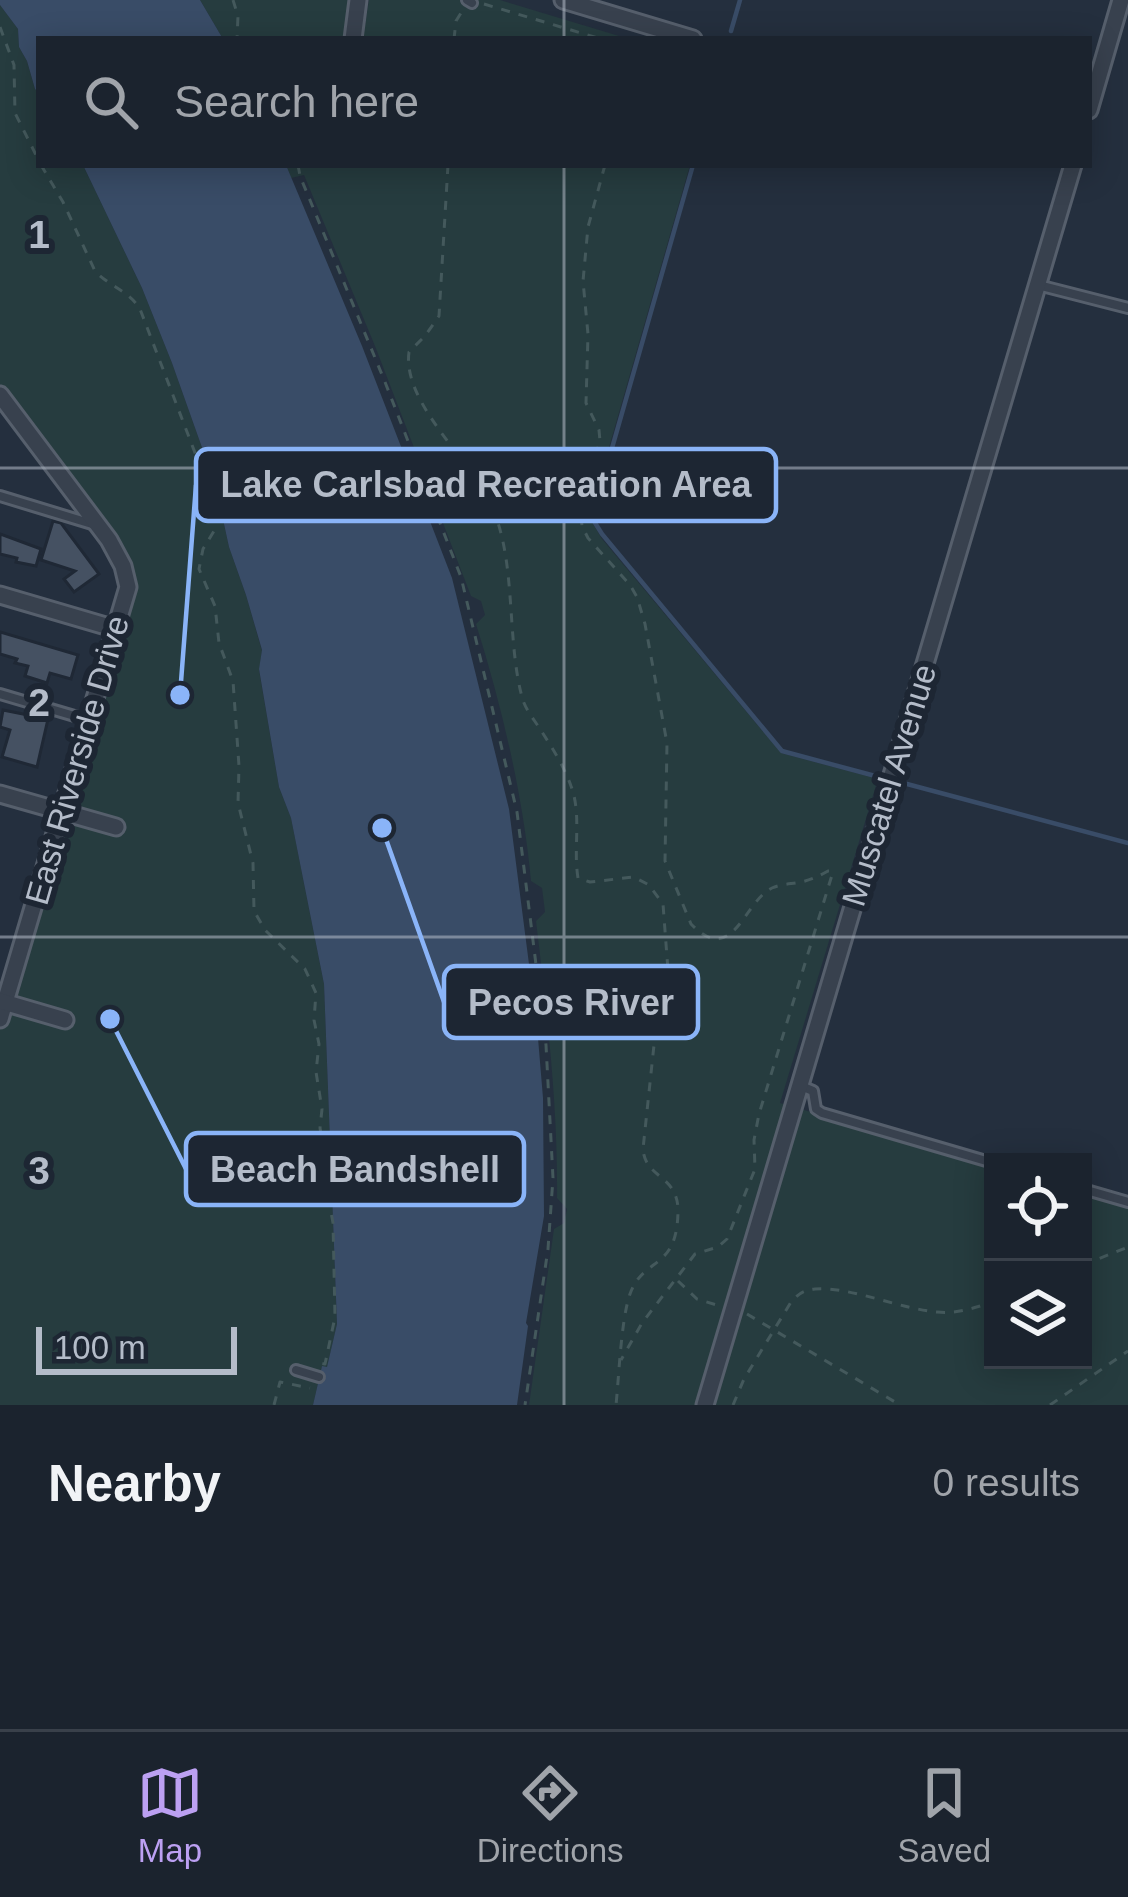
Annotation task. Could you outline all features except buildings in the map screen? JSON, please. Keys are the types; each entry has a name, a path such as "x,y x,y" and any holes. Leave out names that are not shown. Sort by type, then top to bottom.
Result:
{"street":[{"path":"353,36 358,0"},
{"path":"562,0 684,36"},
{"path":"1092,100 1121,0"},
{"name":"Muscatel Avenue","path":"705,1405 1071,168"},
{"name":"East Riverside Drive","path":"1,398 116,551 128,587 2,1008"},
{"path":"0,595 116,629"},
{"path":"0,794 116,827"},
{"path":"2,1008 65,1019"}],"lane":[{"path":"1036,285 1128,308"},
{"path":"0,496 99,526"},
{"path":"0,694 88,720"},
{"path":"800,1086 813,1091 816,1108 822,1113 984,1159"},
{"path":"1092,1192 1128,1202"},
{"path":"296,1370 317,1376"}],"path":[{"path":"233,0 237,36"},
{"path":"455,36 459,14 470,1 591,36"},
{"path":"0,27 14,64 15,112 36,155"},
{"path":"43,168 89,262 100,277 128,292 140,309 197,458 213,508 214,531 203,549 199,569 215,606 219,643 233,681 238,803 253,863 254,910 265,930 304,969 316,993 316,1072 326,1201 332,1211 335,1317 325,1364 318,1363 310,1390 280,1382 274,1405"},
{"path":"299,168 461,578 517,812 546,1045 553,1178 548,1249 525,1405"},
{"path":"448,168 439,316 409,352 409,370 442,435 493,508 523,703 572,788 578,878 590,882 634,877 649,885 663,904 670,997 654,1045 644,1159 676,1195 677,1227 672,1249 629,1296 616,1405"},
{"path":"604,168 588,226 583,281 588,334 586,403 600,441 580,515 588,538 630,585 645,624 667,743 667,870 691,924 715,937 738,929 771,889 832,872 759,1114 755,1169 742,1207 727,1239 694,1254 684,1266 621,1360"},
{"path":"1091,1261 1128,1247"},
{"path":"733,1405 797,1295 817,1288 932,1312 984,1305"},
{"path":"775,1331 900,1405"},
{"path":"1050,1405 1128,1351"}],"green space":[{"path":"200,0 349,0 344,36 221,36"},
{"path":"369,0 500,0 619,36 363,36"},
{"path":"0,5 18,29 19,47 36,90 36,168 84,168 142,288 216,487 229,547 262,651 259,670 279,787 291,818 324,984 337,1324 313,1405 0,1405 0,1019 127,577 0,395"},
{"path":"287,168 689,168 589,517 602,539 781,753 878,779 780,1103 984,1162 984,1369 1092,1369 1092,1194 1128,1204 1128,1405 529,1405 554,1229 564,1223 567,1209 557,1198 554,1094 536,921 545,912 542,888 531,881 510,751 476,624 485,615 481,601 471,596 304,175 291,178"}],"water":[{"path":"0,0 200,0 221,36 36,36 36,90 19,47 18,29"},
{"path":"84,168 287,168 452,578 509,809 543,1098 544,1216 517,1405 313,1405 337,1324 324,984 291,818 279,787 259,669 262,650 229,547 216,487 142,288"}],"waterway":[{"path":"731,31 740,0"},
{"path":"692,168 592,518 782,751 879,777"},
{"path":"907,784 1128,843"}],"place":[{"name":"Lake Carlsbad Recreation Area","path":"180,695"},
{"name":"Pecos River","path":"382,828"},
{"name":"Beach Bandshell","path":"110,1019"}]}
